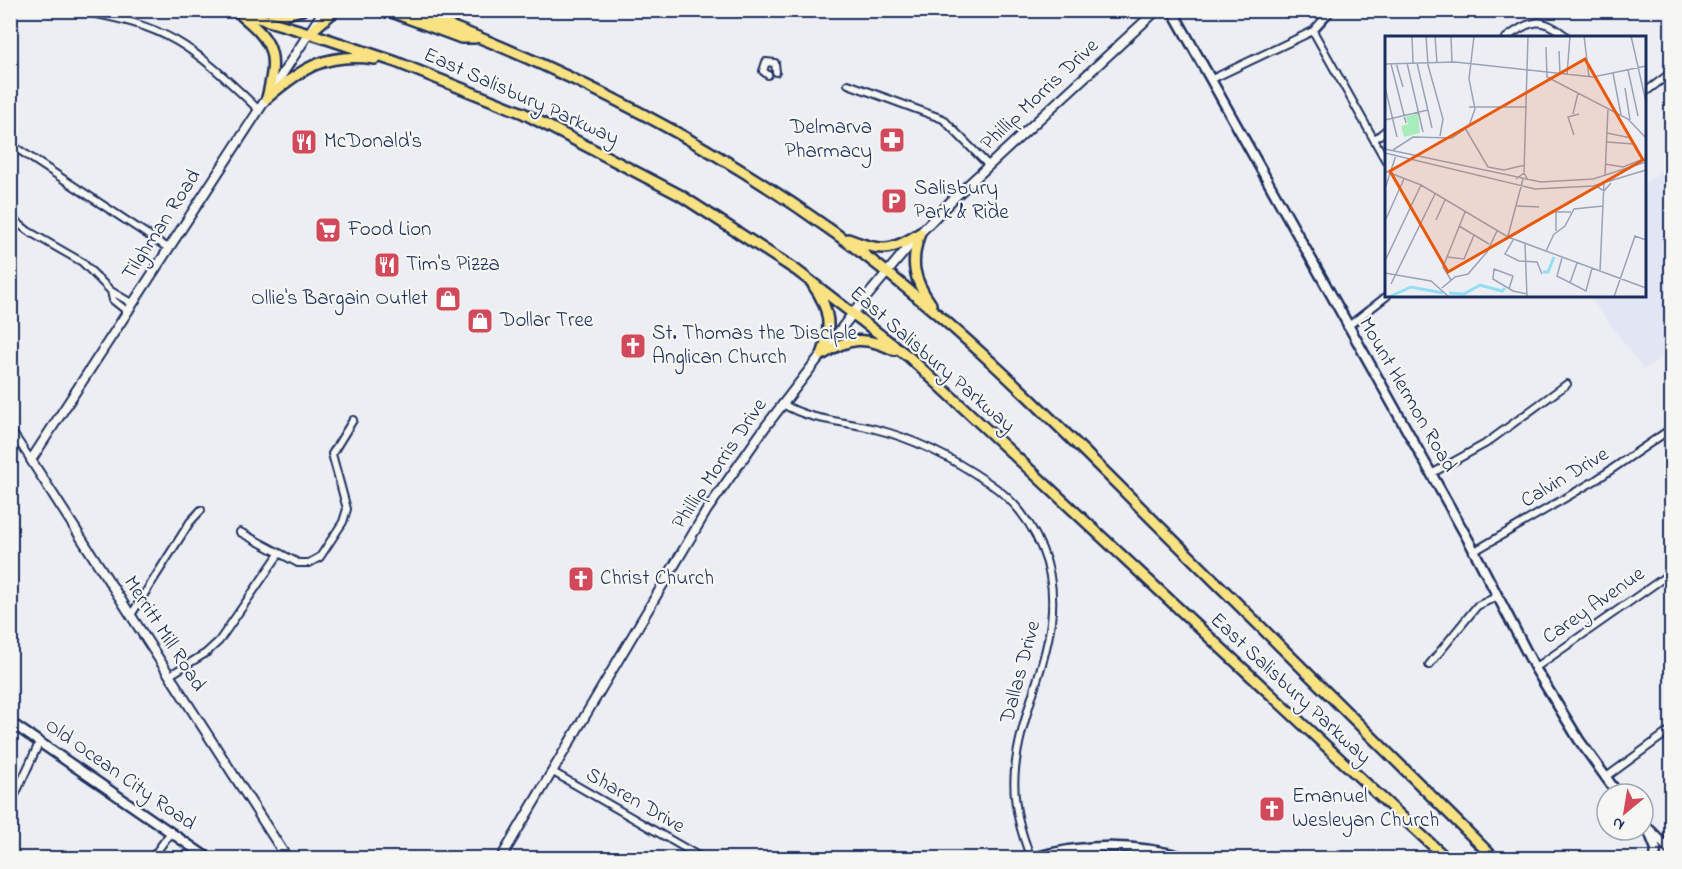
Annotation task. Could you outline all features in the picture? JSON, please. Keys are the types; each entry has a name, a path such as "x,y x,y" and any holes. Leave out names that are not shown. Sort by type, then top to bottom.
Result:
{"main road":[{"path":"262,10 286,14 302,10"},
{"path":"309,33 321,20 336,10"},
{"path":"386,10 461,38 480,38"},
{"name":"East Salisbury Parkway","path":"408,10 565,75 659,123 750,177 837,235 886,272 940,315 1008,376 1494,858"},
{"name":"Mount Hermon Road","path":"1172,10 1431,474 1535,668 1608,782"},
{"path":"234,11 267,40 273,53 274,65 267,98"},
{"name":"East Salisbury Parkway","path":"234,11 396,62 497,102 602,152 714,215 808,279 854,312 909,357 1446,858"},
{"path":"267,98 292,76 320,62 352,56 396,62"},
{"path":"837,235 880,249 902,245 920,233"},
{"path":"920,233 913,255 913,272 920,289 940,315"},
{"path":"808,279 828,313 829,332 822,355"},
{"path":"822,355 846,341 864,339 873,340 909,357"},
{"name":"Old Ocean City Road","path":"10,722 208,858"},
{"path":"1655,835 1671,852"},
{"path":"1654,842 1655,858"},
{"path":"1032,858 1064,850 1106,847 1156,850 1187,858"}],"street":[{"path":"73,10 133,22 174,38 210,64 259,110"},
{"name":"Tilghman Road","path":"31,460 324,10"},
{"name":"Phillip Morris Drive","path":"501,858 707,510 783,404 854,312 920,233 988,166 1157,10"},
{"path":"1212,79 1313,31 1332,10"},
{"path":"1509,36 1525,24 1538,22 1551,24 1566,36"},
{"path":"1313,31 1385,159"},
{"path":"768,75 763,71 766,62 775,63 776,72"},
{"path":"1646,91 1671,72"},
{"path":"848,84 943,119 988,166"},
{"path":"1375,139 1385,131"},
{"path":"10,144 168,248"},
{"path":"10,217 27,231 82,262 130,308"},
{"path":"1347,327 1387,297"},
{"path":"1431,474 1485,444 1567,384"},
{"name":"Dallas Drive","path":"783,404 803,414 896,434 939,453 1001,492 1020,511 1034,532 1048,564 1053,602 1051,634 1021,736 1015,769 1017,811 1032,858"},
{"path":"240,532 298,563 315,561 343,522 348,504 332,454 353,420"},
{"name":"Calvin Drive","path":"1473,552 1596,480 1671,428"},
{"name":"Merritt Mill Road","path":"10,429 287,858"},
{"path":"131,615 190,522 201,510"},
{"path":"170,675 206,653 219,641 279,554"},
{"name":"Carey Avenue","path":"1535,668 1671,572"},
{"path":"1429,665 1477,606 1496,597"},
{"path":"1605,778 1671,729"},
{"path":"10,806 40,741"},
{"name":"Sharen Drive","path":"553,772 702,858"},
{"path":"152,858 171,832"}],"shaded area":[{"path":"1671,162 1671,349 1644,370 1590,297 1646,297 1646,182"}],"place":[{"name":"Delmarva Pharmacy","path":"892,140"},
{"name":"McDonald's","path":"304,142"},
{"name":"Salisbury Park & Ride","path":"894,201"},
{"name":"Food Lion","path":"328,230"},
{"name":"Tim's Pizza","path":"387,265"},
{"name":"Ollie's Bargain Outlet","path":"448,299"},
{"name":"Dollar Tree","path":"480,321"},
{"name":"St. Thomas the Disciple Anglican Church","path":"633,346"},
{"name":"Christ Church","path":"581,579"},
{"name":"Emanuel Wesleyan Church","path":"1272,809"}]}
